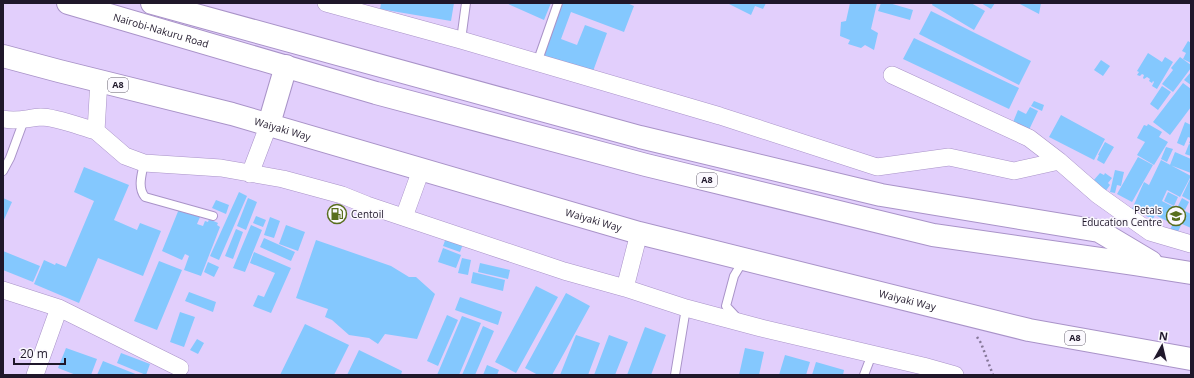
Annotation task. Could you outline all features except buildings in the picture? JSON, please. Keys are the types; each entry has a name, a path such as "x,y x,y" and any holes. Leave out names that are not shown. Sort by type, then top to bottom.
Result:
{"highway":[{"name":"Nairobi-Nakuru Road","path":"68,3 286,66"},
{"path":"152,3 640,137 881,195 1099,231 1161,268"},
{"name":"Waiyaki Way","path":"3,56 226,112 639,233 1029,330 1191,359"},
{"path":"269,124 286,66"},
{"name":"A8","path":"286,66 376,93 638,163 933,235 1191,273"}],"street":[{"path":"326,3 461,40 720,116 877,167 949,157 1014,171 1059,161"},
{"path":"892,75 1029,138 1059,161 1098,195 1150,232 1191,244"},
{"path":"96,131 99,80"},
{"path":"3,119 24,120 40,117 50,118 96,131 125,156 144,163 221,168 283,179 311,186 342,195 367,205 564,271 625,288 686,308 956,375"},
{"path":"250,174 269,124"},
{"path":"404,217 421,170"},
{"path":"625,288 639,233"},
{"path":"3,290 59,308 180,368"},
{"path":"35,375 59,308"}],"lane":[{"path":"461,40 466,3"},
{"path":"537,63 558,3"},
{"path":"3,171 10,158 24,120"},
{"path":"144,163 140,187 145,197 213,216"},
{"path":"740,322 726,306 734,276 744,258"},
{"path":"675,375 686,308"},
{"path":"864,375 872,354"}],"path":[{"path":"961,313 981,343 993,375"}],"place":[{"name":"Centoil","path":"337,214"},
{"name":"Petals Education Centre","path":"1176,216"}]}
